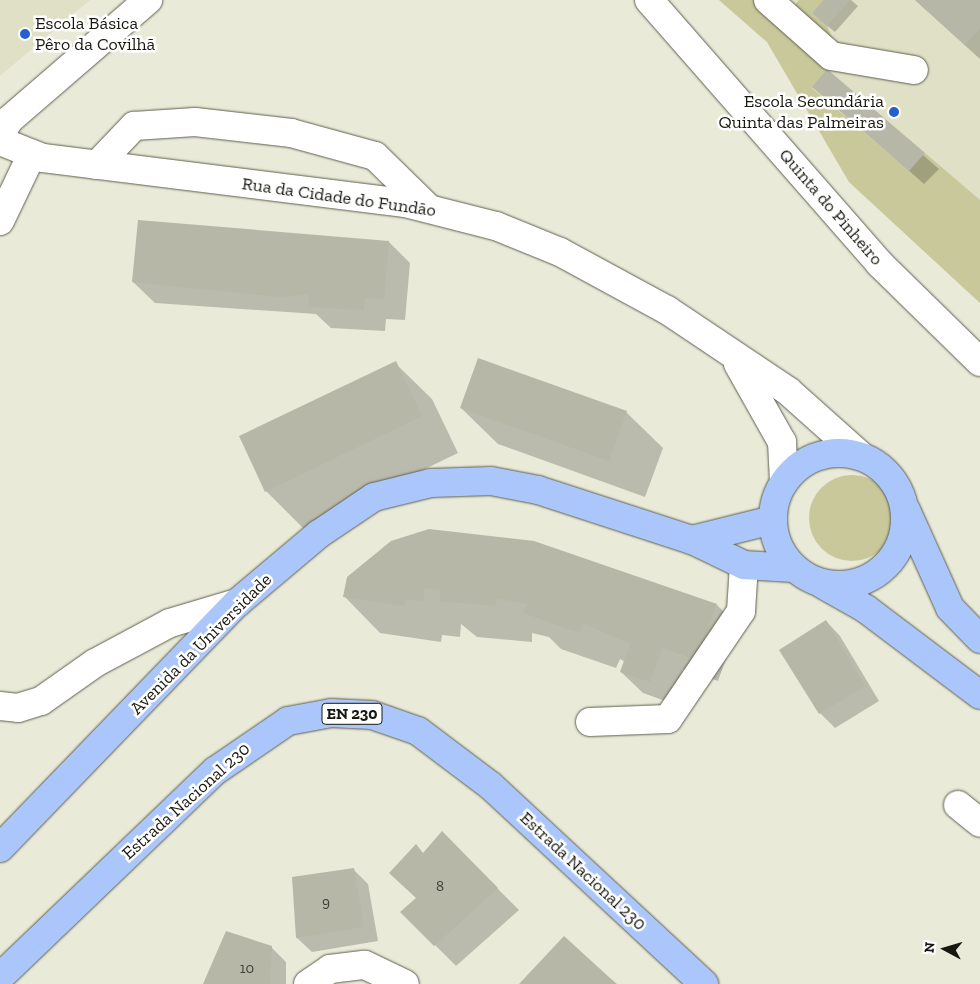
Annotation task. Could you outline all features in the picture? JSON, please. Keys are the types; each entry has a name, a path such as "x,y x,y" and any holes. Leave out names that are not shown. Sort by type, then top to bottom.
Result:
{"main road":[{"path":"980,639 950,608 890,476 861,456 818,456 784,482 773,520 780,554 793,568 866,609 980,695"},
{"name":"Avenida da Universidade","path":"0,848 237,603 318,534 374,497 432,483 490,481 538,490 692,540 744,566 793,568"},
{"path":"819,582 841,586 864,580 883,569 897,551 904,530 905,507"},
{"path":"692,540 773,520"},
{"name":"Estrada Nacional 230","path":"0,977 215,771 288,722 331,713 372,715 418,731 491,786 704,984"}],"street":[{"path":"0,136 10,120 148,0"},
{"name":"Quinta do Pinheiro","path":"649,0 880,264 980,362"},
{"path":"768,0 831,56 914,70"},
{"path":"98,165 134,126 195,122 291,133 375,156 427,207"},
{"name":"Rua da Cidade do Fundão","path":"0,141 32,154 98,165 427,207 496,226 560,252 667,310 735,359 788,391 861,456"},
{"path":"0,160 32,154"},
{"path":"0,221 32,154"},
{"name":"Rua da Cidade do Fundão","path":"735,359 782,442 784,482"},
{"path":"590,722 668,719 741,611 744,566"},
{"path":"0,706 18,708 41,701 95,663 170,623 237,603"},
{"path":"958,805 980,823"},
{"path":"308,984 330,969 365,966 405,984"}],"shaded area":[{"name":"Escola Básica Pêro da Covilhã","path":"0,0 90,0 0,76"},
{"name":"Escola Secundária Quinta das Palmeiras","path":"719,0 980,0 980,303 849,182 767,42"}],"green space":[{"path":"719,0 754,0 827,69 812,88 908,170 925,153 980,200 980,303 849,182 767,42"},
{"path":"799,0 823,0 812,13 827,26 835,44 793,7"},
{"path":"844,475 860,475 869,478 883,487 892,501 895,518 892,535 883,549 869,558 860,561 844,561 828,554 816,542 809,526 809,510 816,494 828,482"}],"building":[{"path":"823,0 850,0 827,26 812,13"},
{"path":"915,0 980,0 980,29 965,45"},
{"path":"827,69 925,153 909,171 812,87"},
{"path":"138,220 389,241 384,299 365,298 364,310 308,307 309,294 280,297 132,282"},
{"path":"478,358 627,411 609,461 460,408"},
{"path":"396,361 422,416 265,492 239,436"},
{"path":"429,529 534,541 717,604 697,660 662,648 650,682 620,672 630,644 583,623 580,633 523,613 528,604 496,598 496,606 439,601 441,590 425,588 423,601 406,599 404,606 343,597 347,577 391,541"},
{"path":"826,620 865,686 819,714 779,650"},
{"path":"442,831 498,888 434,946 400,912 416,898 389,873 416,844 423,853"},
{"path":"354,868 364,927 296,938 292,877"},
{"path":"226,931 272,946 270,984 203,984"},
{"path":"564,936 610,978 617,984 519,984"}],"place":[{"name":"Escola Básica Pêro da Covilhã","path":"25,34"},
{"name":"Escola Secundária Quinta das Palmeiras","path":"894,112"}]}
